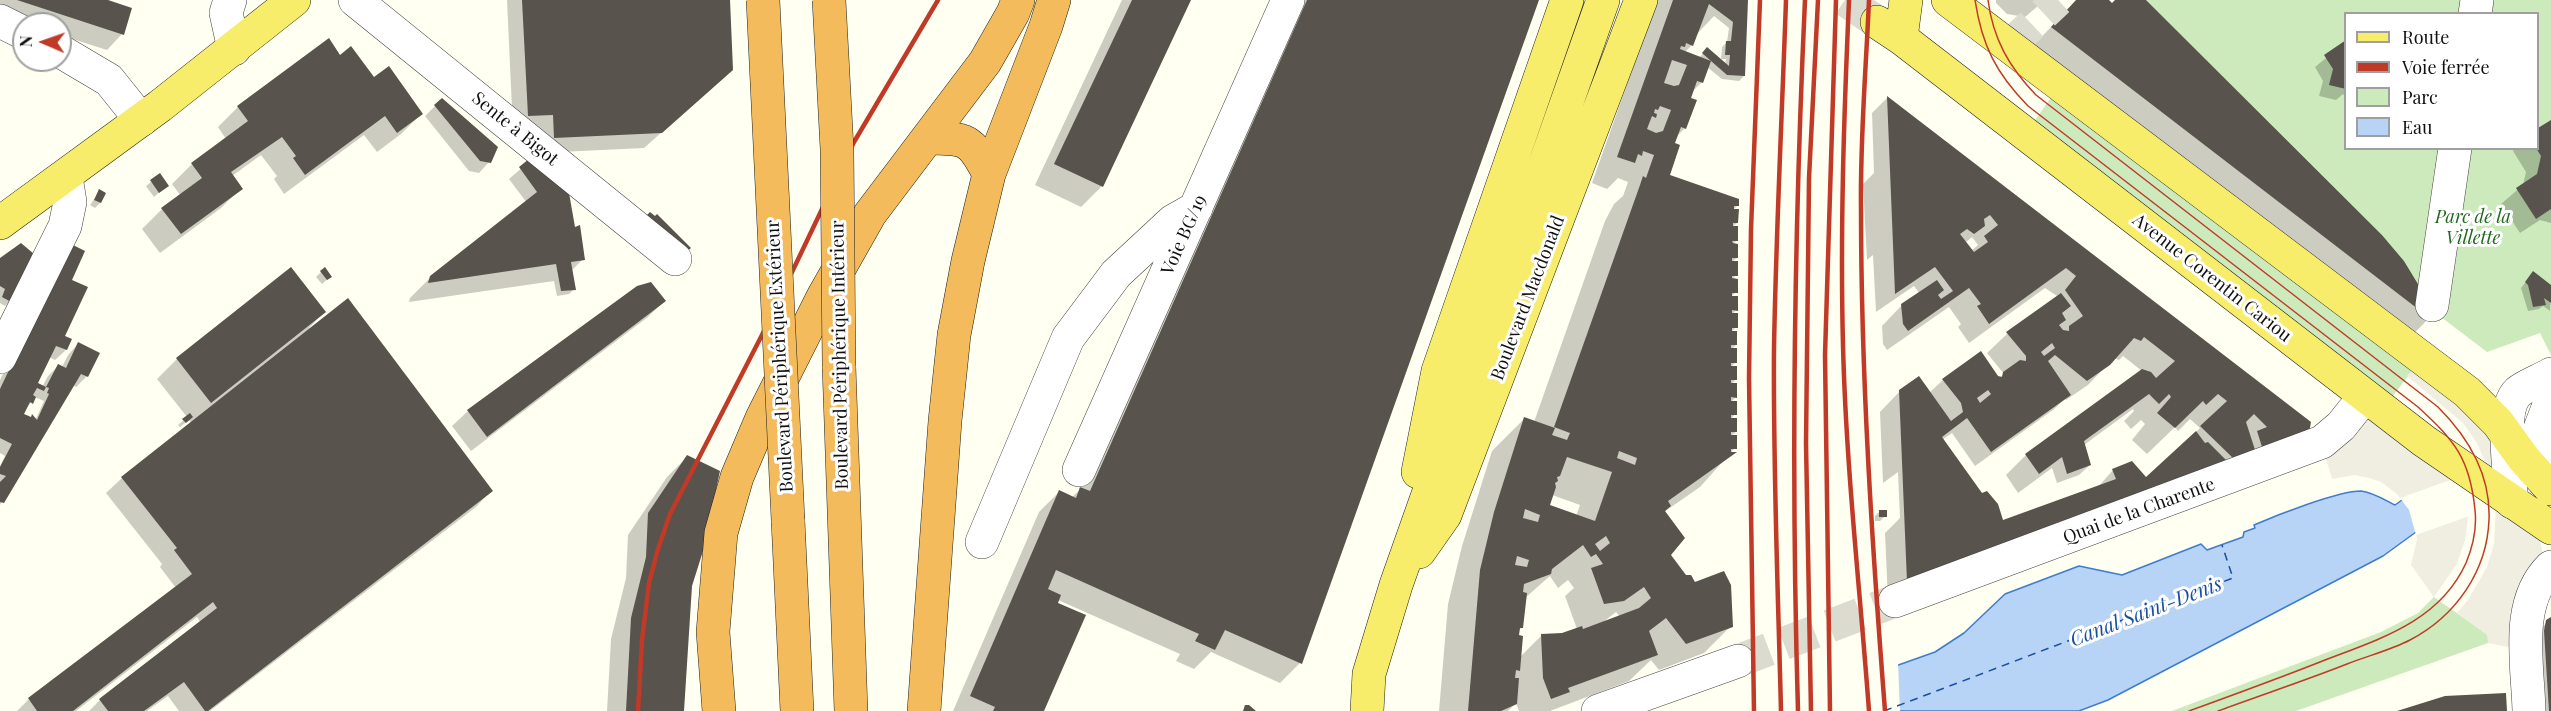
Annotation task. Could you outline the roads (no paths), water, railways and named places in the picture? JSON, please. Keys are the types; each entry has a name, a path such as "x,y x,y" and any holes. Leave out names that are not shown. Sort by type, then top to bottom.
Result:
{"highway":[{"name":"Boulevard Périphérique Extérieur","path":"763,0 797,711"},
{"name":"Boulevard Périphérique Intérieur","path":"829,0 837,149 839,366 850,711"},
{"path":"719,711 713,632 716,584 721,533 737,477 762,418 823,297 870,214 985,62 1018,0"},
{"path":"924,711 945,421 954,335 968,261 989,174 1046,26 1053,0"},
{"path":"928,138 962,140 977,151 989,174"}],"main road":[{"path":"0,223 151,113 294,0"},
{"name":"Boulevard Macdonald","path":"1396,585 1438,371 1567,0"},
{"name":"Boulevard Macdonald","path":"1367,711 1369,674 1396,585 1603,0"},
{"name":"Boulevard Macdonald","path":"1396,585 1445,515 1641,0"},
{"name":"Avenue Corentin Cariou","path":"1906,0 1889,30 2424,441 2551,528"},
{"path":"1955,3 2174,173 2467,392 2507,435 2543,480"}],"street":[{"path":"230,0 226,13 234,49"},
{"name":"Sente à Bigot","path":"355,0 675,259"},
{"name":"Voie BG/19","path":"1079,470 1288,0"},
{"path":"72,58 109,80 151,113"},
{"path":"2432,305 2455,150"},
{"path":"0,357 65,226 70,202 66,177"},
{"path":"982,542 1068,339 1116,274 1173,220 1196,208"},
{"path":"2512,502 2507,435 2510,408 2517,393 2551,374"},
{"name":"Quai de la Charente","path":"1895,601 2322,442 2341,426 2365,396"},
{"path":"2543,480 2536,439 2551,400"},
{"path":"2529,711 2526,615 2540,582 2551,567"},
{"path":"1598,711 1734,662 1719,689 1660,711"}],"water":[{"name":"Canal Saint-Denis","path":"2551,484 2416,532 2383,556 2108,700 2079,711 1769,711 1935,652 1964,633 2005,594 2079,566 2122,575 2201,544 2207,550 2243,537 2244,532 2255,528 2254,525 2308,504 2351,492 2370,493 2395,505 2402,500"}],"tunnel":[{"path":"1845,0 1877,22"},
{"path":"2008,47 2058,0"},
{"path":"1738,661 1895,601"}],"tram line":[{"path":"1975,0 1986,45 1992,58 2007,82 2028,106 2418,407 2451,440 2469,477 2473,492 2474,537 2466,563 2454,584 2440,601 2423,615 2384,637 2189,711"},
{"path":"1988,0 1990,14 2004,52 2018,74 2036,95 2438,407 2459,431 2476,458 2482,473 2489,503 2487,539 2482,557 2466,590 2441,618 2427,630 2395,647 2218,711"}],"railway":[{"path":"638,711 642,640 649,583 670,514 762,335 854,142 938,0"},
{"path":"1754,711 1749,378 1751,229 1760,0"},
{"path":"1781,711 1774,349 1786,0"},
{"path":"1798,711 1795,356 1798,178 1805,0"},
{"path":"1811,711 1806,443 1809,178 1818,0"},
{"path":"1830,711 1825,355 1836,0"},
{"path":"1849,0 1843,172 1843,345 1850,482 1869,711"},
{"path":"1869,0 1861,156 1861,271 1868,460 1885,711"}],"park label":[{"name":"Parc de la Villette","path":"2473,227"}]}
